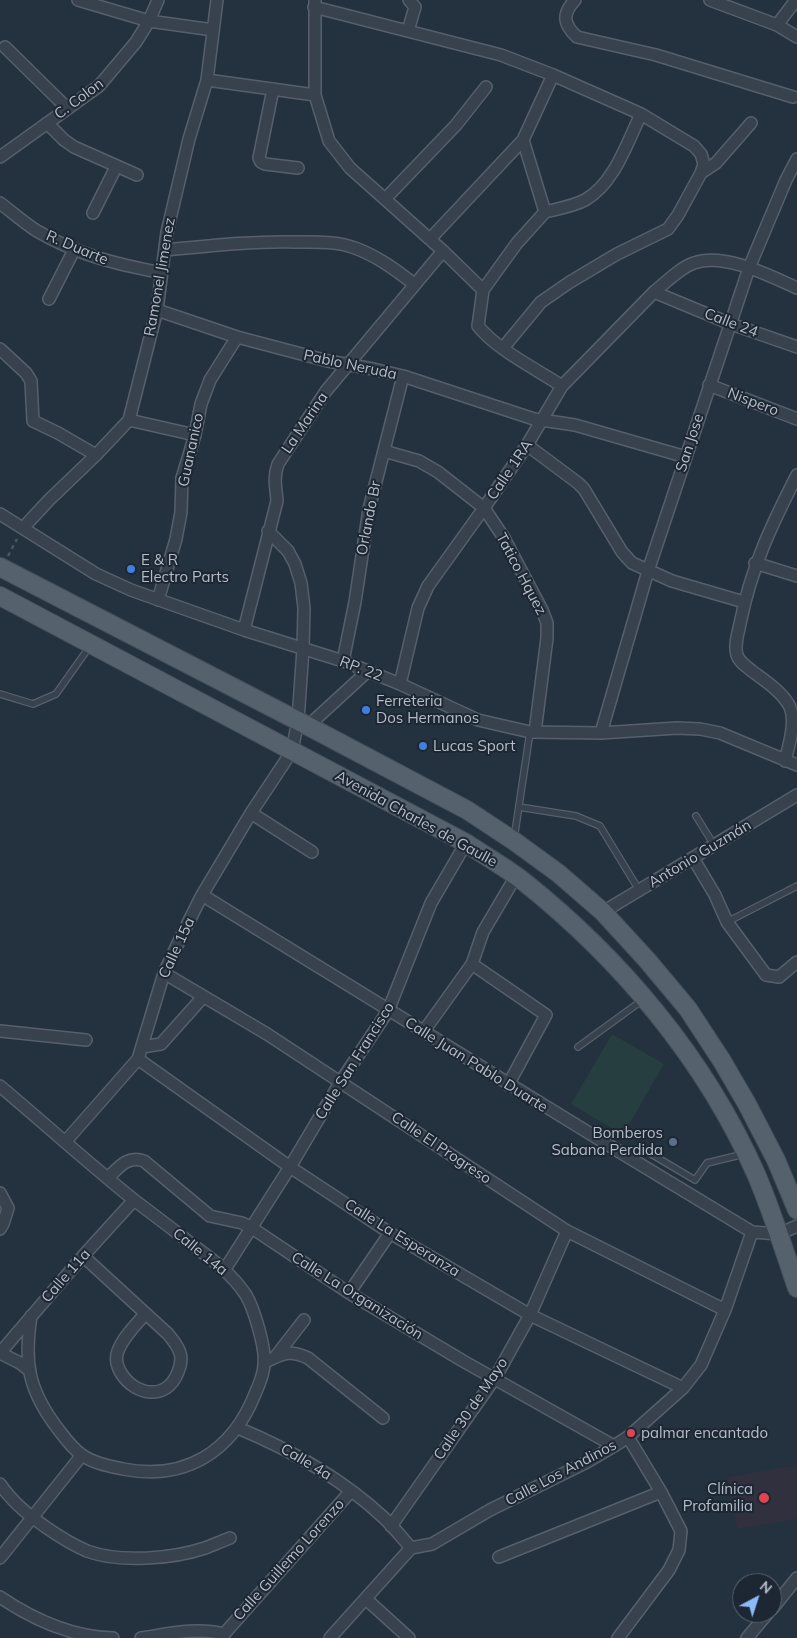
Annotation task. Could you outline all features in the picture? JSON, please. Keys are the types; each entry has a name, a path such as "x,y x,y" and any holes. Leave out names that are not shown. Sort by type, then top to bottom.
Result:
{"main road":[{"name":"Avenida Charles de Gaulle","path":"1,568 303,723 467,810 558,873 602,912 647,960 688,1010 722,1061 747,1104 776,1160 797,1210"},
{"name":"Avenida Charles de Gaulle","path":"0,596 466,843 516,876 564,916 606,954 645,998 688,1055 726,1113 756,1174 797,1288"}],"street":[{"path":"78,0 149,21 213,30"},
{"name":"C. Colon","path":"0,158 99,86 123,59 149,21 158,0"},
{"name":"Ramonel Jimenez","path":"23,528 129,420 157,310 167,232 207,80 217,0"},
{"path":"408,31 415,7 409,0"},
{"path":"575,0 565,17 568,28 577,37 656,55 794,97"},
{"path":"777,25 796,0"},
{"path":"714,1 777,25 797,37"},
{"path":"483,290 430,239 350,168 329,141 315,95 314,3 408,31 501,55 553,75 641,114 694,146 701,154 704,164 701,173 678,215 668,229 617,254 541,302 503,348"},
{"path":"5,47 67,108"},
{"path":"430,239 523,140 553,75"},
{"path":"207,80 315,95"},
{"path":"385,199 456,125 486,87"},
{"path":"273,89 259,158 264,164 298,168"},
{"path":"562,386 503,348 478,326 483,290 517,243 545,212 584,201 598,191 608,180 641,114"},
{"path":"46,123 74,148 137,175"},
{"path":"701,173 716,163 751,123"},
{"path":"523,140 545,212"},
{"name":"San Jose","path":"600,733 648,571 749,268 786,180 797,159"},
{"path":"93,213 116,166"},
{"name":"R. Duarte","path":"0,202 35,230 74,250 115,264 162,273"},
{"path":"165,250 273,242 336,243 373,256 414,284"},
{"path":"49,299 74,250"},
{"name":"La Marina","path":"244,630 277,501 274,483 278,464 321,398 347,364 443,251"},
{"name":"Calle 1RA","path":"400,684 422,596 527,445 562,386 654,292 694,263 710,260 749,268 797,288"},
{"name":"Calle 24","path":"654,292 731,324 797,347"},
{"name":"Pablo Neruda","path":"157,310 237,337 328,361 403,376 534,419 576,425 686,457"},
{"name":"Guananico","path":"158,600 176,539 181,512 183,476 196,435 204,395 216,370 237,337"},
{"path":"0,349 26,373 31,381 33,421 96,455"},
{"name":"Orlando Br","path":"343,661 355,602 368,509 403,376"},
{"name":"Nispero","path":"709,385 797,419"},
{"path":"129,420 196,435"},
{"path":"527,445 584,489 622,552 632,563 672,581 744,602"},
{"name":"Tatico Hquez","path":"384,451 419,461 438,472 484,508 504,538 542,610 547,623 547,638 532,732"},
{"path":"785,761 792,717 789,705 773,687 740,662 736,654 736,642 744,602 756,563 775,517 797,475"},
{"name":"RP. 22","path":"0,514 104,578 158,600 244,630 343,661 400,684 478,720 532,732 600,733 677,728 706,730 720,733 797,765"},
{"path":"268,531 288,551 295,564 301,583 304,608 303,723 292,751"},
{"path":"756,563 797,576"},
{"path":"303,723 368,671"},
{"name":"Calle 15a","path":"65,1142 138,1059 164,973 202,895 251,812 292,751"},
{"name":"Antonio Guzmán","path":"602,912 797,795"},
{"path":"251,812 312,852"},
{"name":"Calle San Francisco","path":"225,1269 290,1167 340,1081 388,1011 431,903 466,843"},
{"path":"693,858 715,896 727,922 766,975 779,977 797,962"},
{"path":"424,1032 472,964 483,932 516,876"},
{"name":"Calle Juan Pablo Duarte","path":"202,895 508,1085 752,1232"},
{"path":"472,964 546,1015 508,1085"},
{"name":"Calle El Progreso","path":"164,973 267,1034 567,1231 725,1310"},
{"path":"142,1047 161,1044 203,997"},
{"path":"0,1031 86,1040"},
{"name":"Calle La Esperanza","path":"138,1059 290,1167 390,1233 530,1315 683,1388"},
{"name":"Calle 14a","path":"0,1086 134,1200 225,1269 246,1295 256,1316 270,1360 254,1398 238,1428 220,1447 198,1462 171,1470 136,1471 106,1465 82,1455 70,1444 46,1412 36,1395 30,1371 28,1337 31,1316"},
{"name":"Calle La Organización","path":"108,1178 124,1162 138,1159 150,1166 210,1216 242,1223 252,1228 349,1293 463,1361 614,1446"},
{"path":"0,1193 8,1208 4,1224 0,1229"},
{"name":"Calle 11a","path":"0,1353 82,1256 134,1200"},
{"path":"752,1232 779,1234 797,1226"},
{"name":"Calle 30 de Mayo","path":"391,1526 495,1378 530,1315 567,1231"},
{"name":"Calle Los Andinos","path":"411,1548 432,1544 490,1510 587,1462 628,1437 683,1388 701,1365 725,1310 752,1232"},
{"path":"349,1293 390,1233"},
{"path":"82,1256 146,1314 168,1334 177,1345 181,1355 176,1378 158,1392 148,1393 135,1388 124,1377 116,1360 121,1343 146,1314"},
{"path":"270,1360 304,1320"},
{"path":"270,1360 284,1354 296,1352 308,1358 383,1418"},
{"path":"0,1353 20,1363 30,1371"},
{"name":"Calle 4a","path":"238,1428 272,1442 318,1468 351,1490 391,1526 411,1548"},
{"path":"618,1638 669,1570 679,1550 681,1531 661,1492 628,1437"},
{"path":"0,1558 82,1455"},
{"path":"0,1484 8,1496 33,1518 64,1540 89,1552 123,1558 175,1556 205,1548 230,1538"},
{"name":"Calle Guillemo Lorenzo","path":"141,1638 208,1630 226,1636 351,1490"},
{"path":"499,1557 661,1492"},
{"path":"330,1638 411,1548"},
{"path":"782,1596 797,1578"},
{"path":"0,1597 19,1610 52,1626 96,1637 113,1638"},
{"path":"366,1599 409,1638"},
{"path":"748,1638 760,1623"},
{"path":"52,1626 67,1638"}],"lane":[{"path":"0,694 33,704 56,694 91,644"},
{"path":"514,841 532,732"},
{"path":"519,808 576,816 600,826 639,890"},
{"path":"696,816 714,845"},
{"path":"727,922 797,886"},
{"path":"578,1048 645,998"},
{"path":"641,1148 695,1180 707,1163 746,1154"}],"path":[{"path":"1,568 23,528"}],"shaded area":[{"name":"Clínica Profamilia","path":"797,1465 797,1519 737,1529 728,1477"}],"green space":[{"path":"612,1034 664,1064 623,1135 571,1104"}],"place":[{"name":"E & R Electro Parts","path":"131,569"},
{"name":"Ferreteria Dos Hermanos","path":"366,710"},
{"name":"Lucas Sport","path":"423,746"},
{"name":"Bomberos Sabana Perdida","path":"673,1142"},
{"name":"palmar encantado","path":"631,1433"},
{"name":"Clínica Profamilia","path":"764,1498"}]}
